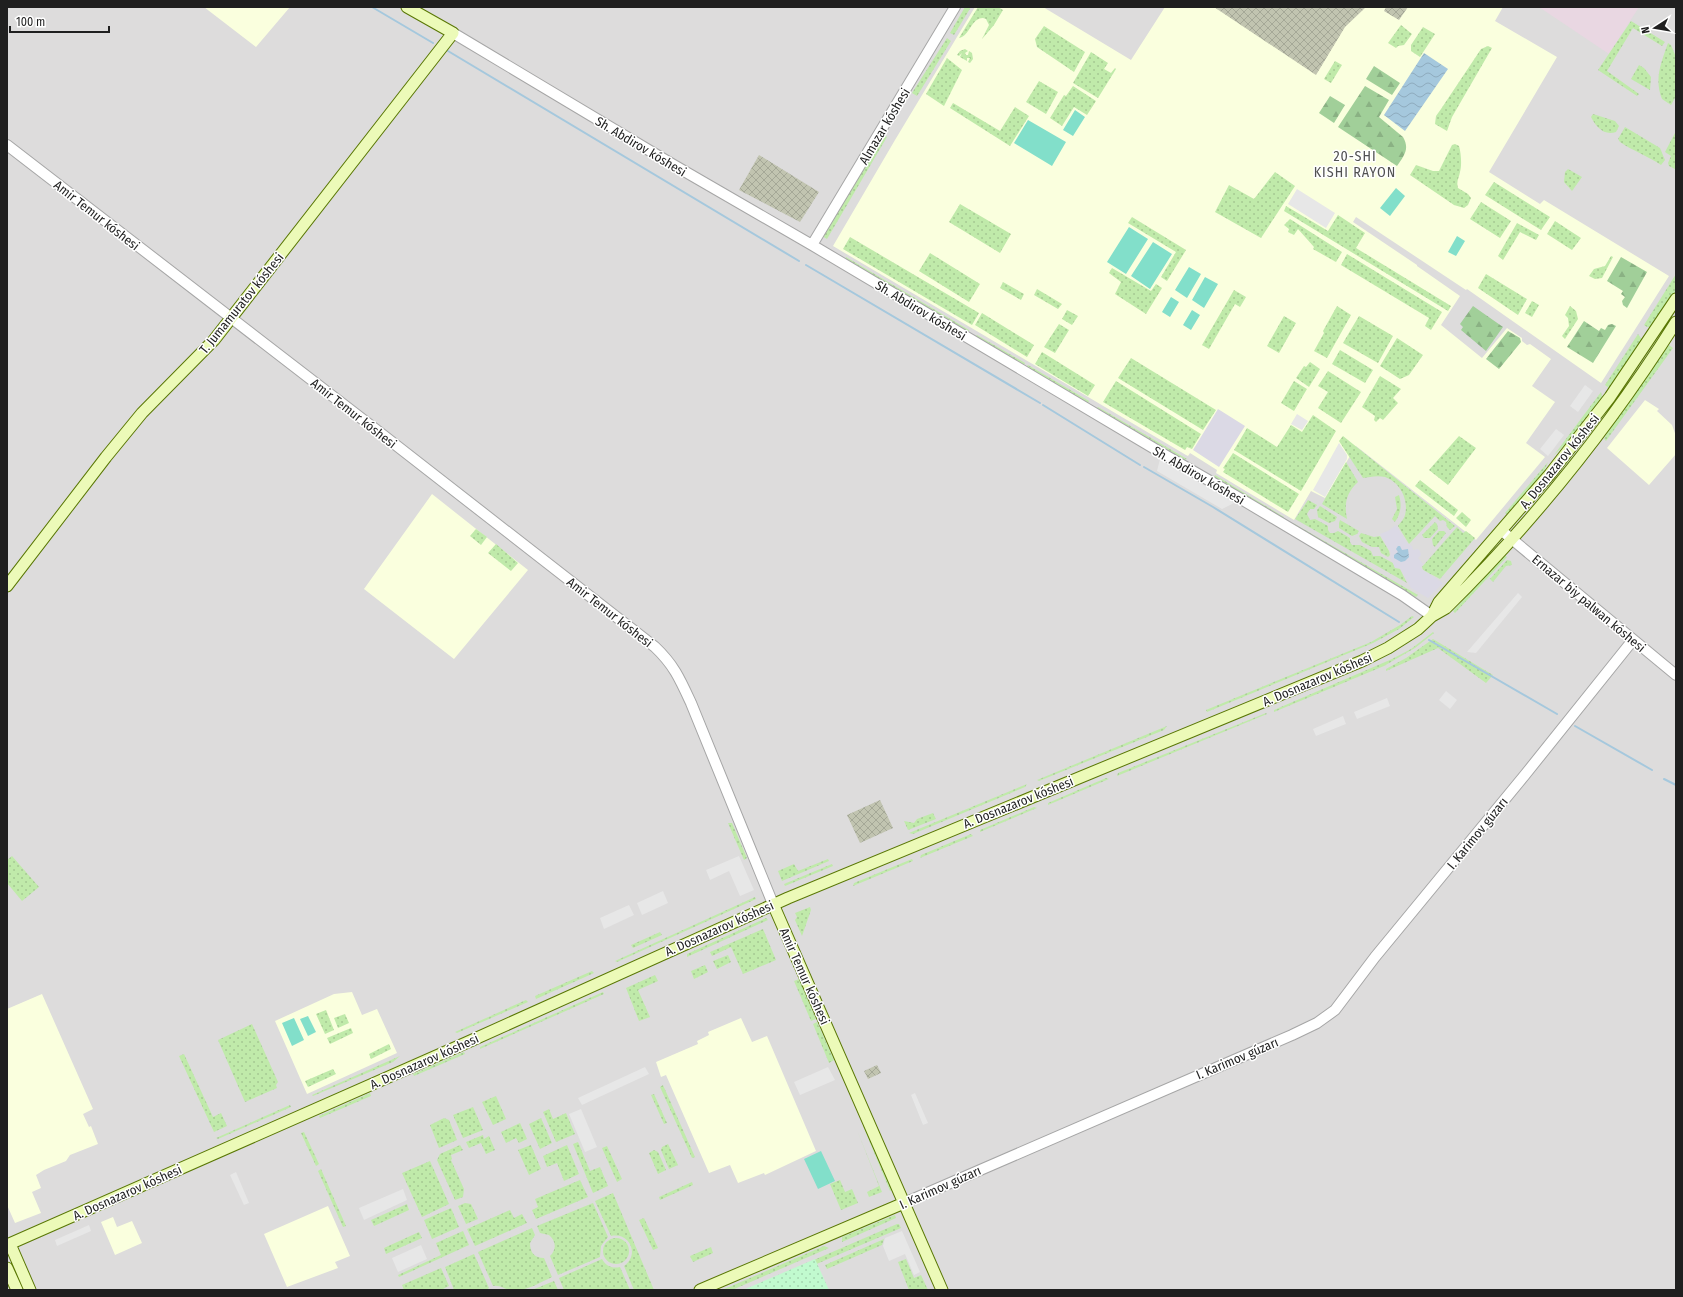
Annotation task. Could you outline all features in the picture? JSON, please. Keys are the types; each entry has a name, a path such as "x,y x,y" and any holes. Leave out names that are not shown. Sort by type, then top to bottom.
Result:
{"main road":[{"name":"Sh. Abdirov kóshesi","path":"407,7 453,33"},
{"name":"T. Jumamuratov kóshesi","path":"7,586 106,457 142,413 214,340 453,33"},
{"name":"A. Dosnazarov kóshesi","path":"1432,616 1439,602 1502,532 1550,474 1610,397 1676,299"},
{"name":"A. Dosnazarov kóshesi","path":"8,1245 461,1045 774,904 1362,661 1400,641 1432,616 1448,606 1512,540 1587,448 1653,358 1676,322"},
{"name":"Amir Temur kóshesi","path":"774,904 942,1290"},
{"name":"I. Karimov gúzarı","path":"700,1290 904,1203"},
{"path":"8,1245 30,1290"},
{"path":"7,1268 17,1290"}],"street":[{"name":"Almazar kóshesi","path":"812,245 955,7"},
{"name":"Sh. Abdirov kóshesi","path":"453,33 672,164 812,245 1396,591 1432,616"},
{"name":"Amir Temur kóshesi","path":"7,145 655,647 668,660 691,703 774,904"},
{"name":"Ernazar biy palwan kóshesi","path":"1502,532 1676,675"},
{"name":"I. Karimov gúzarı","path":"904,1203 1292,1035 1317,1023 1335,1010 1374,958 1524,776 1633,640"}],"shaded area":[{"path":"7,7 1676,7 1676,1290 7,1290"},
{"path":"204,7 290,7 256,47"},
{"path":"975,7 1043,7 1131,60 1165,7 1503,7 1495,21 1557,57 1489,172 1540,204 1544,200 1669,276 1601,383 1467,289 1466,290 1356,217 1353,222 1460,296 1441,325 1482,358 1507,328 1522,338 1522,341 1527,345 1530,344 1551,359 1532,386 1555,402 1526,443 1545,457 1476,540 1356,446 1325,498 1311,491 1294,520 1216,473 1217,470 1190,453 1188,456 1186,455 833,246"},
{"path":"1214,7 1366,7 1345,27 1316,75"},
{"path":"1386,7 1408,7 1399,20 1384,11"},
{"path":"1539,7 1639,7 1609,54"},
{"path":"1075,110 1085,117 1073,136 1063,130"},
{"path":"1028,120 1066,142 1052,166 1014,143"},
{"path":"759,155 819,192 800,222 739,190"},
{"path":"1396,188 1405,196 1390,216 1380,208"},
{"path":"1297,189 1335,213 1326,228 1288,204"},
{"path":"1129,227 1148,239 1126,274 1107,262"},
{"path":"1457,236 1465,241 1456,256 1448,252"},
{"path":"1153,242 1172,254 1150,289 1131,276"},
{"path":"1189,267 1201,274 1187,298 1175,290"},
{"path":"1205,277 1218,284 1204,308 1192,300"},
{"path":"1171,297 1179,302 1170,317 1162,312"},
{"path":"1192,310 1200,315 1191,330 1183,325"},
{"path":"1585,385 1593,391 1578,412 1570,406"},
{"path":"1645,400 1659,409 1657,411 1672,425 1676,436 1676,454 1649,485 1607,448"},
{"path":"1218,409 1245,426 1219,467 1193,450"},
{"path":"1297,414 1308,421 1302,430 1291,424"},
{"path":"1556,429 1564,435 1548,456 1540,449"},
{"path":"1339,443 1347,455 1347,459 1325,497 1313,490"},
{"path":"1160,459 1234,503 1222,509 1157,471"},
{"path":"432,494 528,570 454,659 364,589"},
{"path":"1396,525 1407,543 1412,546 1413,550 1418,549 1420,551 1421,555 1418,558 1423,564 1420,568 1443,583 1428,598 1411,588 1400,568 1395,568 1390,556 1391,553 1380,534 1388,531"},
{"path":"1518,593 1522,597 1476,653 1467,652"},
{"path":"1446,691 1457,700 1450,709 1439,700"},
{"path":"1387,698 1390,706 1357,719 1354,712"},
{"path":"1343,716 1346,724 1316,736 1313,729"},
{"path":"880,800 893,828 860,843 847,815"},
{"path":"739,856 754,890 740,896 729,871 710,880 706,870"},
{"path":"663,891 668,903 642,915 637,903"},
{"path":"629,905 634,915 604,929 600,918"},
{"path":"352,992 362,1015 377,1009 397,1053 307,1094 275,1021 334,994"},
{"path":"42,994 93,1109 83,1114 89,1127 91,1126 98,1144 70,1155 66,1161 36,1175 41,1188 32,1192 41,1213 15,1223 7,1205 7,1009"},
{"path":"308,1016 316,1032 308,1036 300,1019"},
{"path":"294,1018 304,1040 292,1046 282,1023"},
{"path":"741,1018 752,1042 767,1036 816,1151 765,1175 764,1173 738,1183 730,1165 709,1173 666,1075 661,1077 656,1062 698,1044 697,1041 709,1035 708,1032"},
{"path":"877,1065 881,1073 868,1079 864,1071"},
{"path":"645,1067 649,1074 582,1105 578,1098"},
{"path":"828,1067 835,1080 800,1095 794,1082"},
{"path":"915,1093 928,1123 923,1125 911,1095"},
{"path":"581,1109 597,1147 585,1152 569,1114"},
{"path":"821,1151 835,1181 818,1189 804,1159"},
{"path":"236,1172 249,1203 244,1205 230,1175"},
{"path":"403,1189 407,1200 364,1220 359,1208"},
{"path":"328,1206 350,1256 335,1262 338,1268 287,1287 264,1234"},
{"path":"113,1217 117,1227 132,1221 142,1243 115,1255 101,1222"},
{"path":"89,1225 91,1231 57,1246 55,1240"},
{"path":"902,1231 920,1272 914,1275 905,1254 889,1261 883,1246 885,1238"},
{"path":"421,1245 427,1259 398,1272 392,1258"}],"green space":[{"path":"965,7 971,7 954,35 950,33"},
{"path":"978,7 998,7 1003,10 994,25 982,39 989,25 986,19 983,18 976,21 963,37 959,38"},
{"path":"1631,21 1665,42 1662,46 1633,28 1607,71 1639,94 1637,96 1598,70"},
{"path":"1401,25 1412,34 1404,45 1396,48 1388,43"},
{"path":"1044,26 1085,52 1074,72 1037,47 1035,39"},
{"path":"1423,27 1435,34 1420,57 1411,51 1411,45"},
{"path":"947,38 951,41 917,96 912,93"},
{"path":"1668,43 1671,45 1676,57 1676,96 1671,105 1662,99 1659,85 1659,71"},
{"path":"1488,46 1492,48 1452,117 1447,131 1435,124 1436,116 1481,49"},
{"path":"965,49 968,51 965,53 966,55 968,55 969,51 972,53 973,59 970,63 968,62 970,58 967,58 967,61 960,57 962,53 959,56 957,55 960,51"},
{"path":"1091,52 1108,63 1104,69 1111,73 1115,68 1116,69 1098,98 1073,83"},
{"path":"947,58 962,70 944,106 926,94"},
{"path":"1335,61 1342,65 1331,83 1324,79"},
{"path":"1639,65 1644,68 1651,77 1650,90 1631,79"},
{"path":"1374,66 1400,83 1392,95 1366,79"},
{"path":"1039,81 1058,92 1046,114 1026,102"},
{"path":"1073,86 1096,101 1087,115 1074,107 1062,126 1050,118 1064,95 1066,96"},
{"path":"1365,86 1389,100 1379,117 1403,137 1405,141 1406,149 1397,166 1338,127"},
{"path":"1330,96 1345,105 1334,123 1319,113"},
{"path":"953,103 1000,131 1015,107 1029,116 1010,146 950,108"},
{"path":"1593,114 1615,121 1619,126 1616,132 1608,133 1601,130 1591,117"},
{"path":"1625,127 1660,148 1665,160 1661,165 1620,142 1618,139"},
{"path":"1676,131 1675,169 1669,166 1668,163 1671,156 1665,152"},
{"path":"883,134 887,137 827,239 822,236"},
{"path":"1455,144 1459,146 1461,159 1461,169 1457,186 1471,198 1468,205 1464,208 1454,205 1410,175 1416,165 1433,171 1439,171 1452,145"},
{"path":"1568,169 1582,177 1572,191 1564,182 1565,172"},
{"path":"1275,172 1295,186 1261,238 1215,212 1229,185 1254,199"},
{"path":"1494,182 1550,217 1541,230 1485,195"},
{"path":"1481,202 1511,221 1500,238 1470,219"},
{"path":"960,204 1011,234 1000,253 949,222"},
{"path":"1286,206 1328,231 1338,215 1365,233 1356,248 1451,306 1448,311 1284,211"},
{"path":"1132,217 1186,250 1167,281 1161,277 1176,252 1128,223"},
{"path":"1290,219 1342,252 1336,262 1313,249 1314,247 1298,229 1294,235 1288,232 1289,229 1284,225"},
{"path":"1555,221 1581,238 1572,250 1547,234"},
{"path":"1517,223 1539,235 1536,240 1520,232 1503,260 1498,256"},
{"path":"850,237 979,313 972,325 843,249"},
{"path":"930,253 980,284 969,302 919,271"},
{"path":"1347,254 1442,312 1431,330 1425,326 1429,318 1341,265"},
{"path":"1611,256 1613,257 1602,278 1595,279 1589,276 1594,269 1605,266"},
{"path":"846,257 969,330 969,332 845,259"},
{"path":"1621,257 1647,272 1627,308 1623,305 1622,301 1625,297 1621,294 1623,291 1607,281"},
{"path":"1112,268 1151,291 1156,284 1162,288 1146,314 1115,294 1121,282 1109,273"},
{"path":"1486,274 1527,299 1518,315 1478,288"},
{"path":"1676,274 1676,290 1653,327 1647,327 1644,325"},
{"path":"1003,282 1024,294 1021,300 1000,288"},
{"path":"1037,289 1062,304 1058,309 1034,295"},
{"path":"1234,290 1246,297 1240,307 1235,304 1209,349 1202,345"},
{"path":"1532,301 1539,305 1532,317 1525,313"},
{"path":"1337,306 1351,315 1327,358 1314,351"},
{"path":"1473,306 1503,327 1486,351 1461,330 1463,327 1460,324"},
{"path":"1570,306 1576,311 1578,319 1565,339 1562,336 1569,326 1568,318 1565,315"},
{"path":"1067,310 1078,316 1072,325 1062,319"},
{"path":"982,313 1034,345 1027,357 975,325"},
{"path":"1284,316 1296,323 1279,353 1267,346"},
{"path":"1359,316 1393,336 1378,363 1343,343"},
{"path":"1584,321 1599,331 1601,328 1605,330 1608,325 1612,324 1616,326 1593,363 1567,347"},
{"path":"1059,324 1069,330 1055,353 1044,347"},
{"path":"1508,331 1520,338 1521,342 1499,369 1486,359"},
{"path":"1638,334 1644,342 1610,389 1605,385"},
{"path":"977,335 1025,363 1024,365 976,336"},
{"path":"1397,338 1423,355 1409,375 1400,379 1380,366"},
{"path":"1669,345 1673,348 1606,441 1604,439 1610,427"},
{"path":"1340,350 1373,370 1365,383 1332,364"},
{"path":"1042,352 1095,385 1088,396 1035,364"},
{"path":"1131,358 1216,410 1203,430 1118,378"},
{"path":"1310,362 1320,369 1309,387 1296,378 1304,366 1306,367"},
{"path":"1028,365 1089,401 1088,403 1026,367"},
{"path":"1328,371 1361,392 1341,423 1318,408 1328,392 1318,386"},
{"path":"1380,376 1401,389 1393,398 1398,403 1383,420 1380,418 1376,422 1374,420 1375,416 1362,407"},
{"path":"1116,381 1201,434 1192,449 1187,447 1185,450 1103,402"},
{"path":"1294,381 1307,389 1294,411 1281,403"},
{"path":"1601,392 1602,397 1568,442 1554,455"},
{"path":"1098,407 1187,459 1185,460 1097,408"},
{"path":"1313,415 1336,431 1301,491 1234,450 1247,428 1277,447 1291,425 1302,432"},
{"path":"1343,436 1455,526 1450,530 1447,527 1446,522 1443,520 1440,521 1435,516 1409,544 1398,526 1403,519 1406,509 1406,503 1399,487 1390,479 1385,477 1376,476 1363,478 1339,441"},
{"path":"1459,436 1476,448 1448,485 1429,470"},
{"path":"1233,453 1299,494 1288,512 1223,472 1225,469 1223,468"},
{"path":"1346,462 1358,482 1348,495 1346,504 1347,519 1322,504"},
{"path":"1548,462 1543,473 1507,514 1505,513"},
{"path":"1215,475 1284,517 1283,519 1214,477"},
{"path":"1420,480 1458,510 1454,516 1415,486"},
{"path":"1399,495 1400,509 1399,515 1395,522 1392,519 1397,509 1395,497"},
{"path":"1308,500 1317,505 1314,509 1310,509 1307,514 1310,520 1315,519 1328,526 1330,533 1338,531 1350,538 1352,545 1360,545 1371,551 1373,556 1380,556 1393,563 1395,568 1400,569 1407,583 1295,519"},
{"path":"1320,506 1337,517 1335,521 1329,523 1318,517 1317,510"},
{"path":"1462,512 1471,520 1466,527 1456,518"},
{"path":"1340,520 1359,531 1357,534 1352,536 1339,528"},
{"path":"1435,522 1438,529 1430,538 1424,538 1422,535"},
{"path":"1293,523 1418,595 1416,597 1292,525"},
{"path":"1457,527 1463,533 1466,531 1475,538 1440,579 1423,570 1422,567"},
{"path":"476,529 487,537 481,545 470,536"},
{"path":"1439,531 1444,531 1446,533 1435,547 1432,539"},
{"path":"1361,533 1374,537 1380,536 1390,555 1388,557 1381,553 1379,547 1372,547 1362,542 1359,536"},
{"path":"496,544 518,563 511,571 488,553"},
{"path":"1504,555 1507,557 1455,613 1453,611"},
{"path":"1507,560 1511,561 1512,565 1506,566 1493,582 1490,579"},
{"path":"1412,616 1414,617 1399,629 1373,643 1207,712 1206,710 1371,642"},
{"path":"1433,632 1434,633 1415,648 1384,666 1274,712 1274,710 1392,659 1411,649"},
{"path":"1433,639 1493,675 1486,683 1438,648 1386,671 1386,669 1406,658"},
{"path":"1266,713 1267,714 1117,776 1118,773"},
{"path":"1167,726 1164,730 1039,781 1037,780"},
{"path":"1106,778 1109,779 1048,805 1048,803"},
{"path":"1027,784 1025,787 913,834 909,833"},
{"path":"1034,807 1037,808 980,832 980,830"},
{"path":"933,813 936,819 908,830 904,821 914,823 917,819"},
{"path":"728,823 732,823 747,858 744,860"},
{"path":"971,834 973,836 920,858 921,855"},
{"path":"12,856 39,887 22,901 7,883 7,860"},
{"path":"828,859 829,861 782,881 778,871 794,864 798,871"},
{"path":"912,859 913,861 853,886 854,883"},
{"path":"832,864 833,866 785,886 784,884"},
{"path":"755,897 756,899 617,962 615,961"},
{"path":"810,907 811,910 802,936 795,920 797,917 795,913"},
{"path":"766,918 768,920 687,957 687,954"},
{"path":"763,929 776,960 743,974 731,947 712,956 710,952"},
{"path":"660,932 662,935 633,948 631,945"},
{"path":"728,955 731,962 717,969 713,961"},
{"path":"705,965 708,972 694,979 691,971"},
{"path":"592,971 594,973 536,999 535,996"},
{"path":"655,975 658,981 638,990 650,1017 639,1021 626,988"},
{"path":"799,979 816,1019 811,1021 794,981"},
{"path":"603,992 604,994 480,1049 480,1047"},
{"path":"526,1000 528,1002 457,1033 455,1032"},
{"path":"326,1010 334,1030 325,1034 316,1014"},
{"path":"345,1014 349,1023 338,1028 334,1018"},
{"path":"817,1022 834,1060 829,1063 813,1024"},
{"path":"252,1024 278,1082 276,1085 277,1088 245,1102 218,1040"},
{"path":"351,1028 353,1033 330,1044 327,1038"},
{"path":"389,1044 391,1049 371,1059 369,1054"},
{"path":"464,1052 465,1054 414,1076 413,1074"},
{"path":"184,1054 213,1117 221,1113 227,1126 214,1132 179,1056"},
{"path":"400,1056 393,1062 313,1096 312,1095"},
{"path":"333,1069 336,1074 308,1087 305,1081"},
{"path":"663,1085 695,1157 692,1158 660,1087"},
{"path":"370,1093 371,1096 320,1118 319,1116"},
{"path":"654,1094 667,1123 664,1124 651,1095"},
{"path":"496,1096 506,1119 493,1125 482,1102"},
{"path":"290,1105 291,1107 218,1139 216,1138"},
{"path":"473,1107 483,1130 463,1138 453,1115"},
{"path":"549,1109 553,1119 566,1113 575,1134 556,1142 543,1112"},
{"path":"444,1118 449,1120 457,1140 439,1148 430,1125"},
{"path":"541,1118 552,1143 540,1149 529,1124"},
{"path":"520,1123 527,1139 519,1143 516,1138 506,1143 501,1132"},
{"path":"863,1126 865,1126 892,1190 890,1191"},
{"path":"857,1130 882,1192 869,1197 867,1192 879,1186"},
{"path":"304,1132 319,1164 316,1166 301,1133"},
{"path":"483,1135 484,1139 489,1136 495,1150 486,1154 481,1143 469,1148 466,1142"},
{"path":"578,1142 590,1171 600,1167 608,1186 593,1193 573,1144"},
{"path":"668,1144 678,1165 669,1169 661,1150 662,1147"},
{"path":"460,1145 463,1150 451,1155 451,1160 464,1189 463,1197 455,1200 437,1160 440,1154"},
{"path":"531,1145 541,1169 529,1175 518,1150"},
{"path":"567,1145 579,1174 564,1181 557,1163 547,1167 543,1156"},
{"path":"607,1146 622,1179 617,1182 602,1148"},
{"path":"654,1150 658,1152 666,1170 658,1174 649,1153"},
{"path":"430,1161 449,1204 422,1217 402,1173"},
{"path":"321,1169 346,1226 343,1227 318,1171"},
{"path":"580,1180 588,1197 536,1219 532,1210 538,1207 535,1199"},
{"path":"840,1180 845,1192 852,1189 858,1203 841,1210 830,1184"},
{"path":"692,1182 693,1185 660,1200 659,1197"},
{"path":"613,1193 654,1290 634,1290 624,1266 629,1261 631,1256 631,1245 623,1237 611,1236 595,1201"},
{"path":"465,1203 471,1204 478,1219 466,1224 458,1206"},
{"path":"593,1203 608,1237 601,1246 600,1257 558,1275 550,1256 555,1248 554,1242 549,1235 540,1233 537,1226"},
{"path":"407,1204 409,1210 374,1226 371,1220"},
{"path":"451,1208 459,1227 432,1239 424,1220"},
{"path":"510,1210 514,1218 522,1214 527,1223 475,1246 467,1229"},
{"path":"895,1215 896,1218 842,1242 842,1237"},
{"path":"644,1218 658,1248 653,1250 639,1220"},
{"path":"899,1224 901,1228 758,1289 756,1285"},
{"path":"532,1228 535,1235 530,1243 531,1250 536,1256 544,1258 552,1277 521,1290 510,1290 493,1286 478,1252"},
{"path":"463,1231 469,1245 399,1277 398,1275 441,1255 436,1243"},
{"path":"419,1232 422,1238 386,1254 384,1248"},
{"path":"616,1238 625,1242 629,1251 625,1260 616,1264 607,1260 603,1251 607,1242"},
{"path":"884,1239 882,1245 827,1269 825,1265"},
{"path":"824,1246 829,1248 732,1290 722,1290"},
{"path":"711,1247 713,1253 693,1262 690,1256"},
{"path":"474,1254 489,1288 486,1290 454,1290 445,1267"},
{"path":"602,1259 605,1263 614,1268 620,1267 630,1290 564,1290 559,1278"},
{"path":"815,1259 829,1290 743,1290"},
{"path":"906,1259 914,1278 921,1275 928,1290 909,1290 898,1262"},
{"path":"441,1268 449,1286 441,1290 404,1290 402,1285"},
{"path":"554,1281 558,1290 532,1290"}],"water":[{"path":"1424,53 1448,69 1405,131 1384,115"},
{"path":"1400,546 1402,550 1408,549 1409,557 1405,561 1401,562 1394,558 1394,555 1398,552 1396,549"}],"waterway":[{"path":"372,7 433,43"},
{"path":"448,51 799,261"},
{"path":"806,265 1040,403"},
{"path":"1043,405 1140,465"},
{"path":"1144,467 1213,507 1399,622"},
{"path":"1429,640 1557,714"},
{"path":"1575,726 1652,770"},
{"path":"1664,779 1676,785"}],"district":[{"name":"20-SHI KISHI RAYON","path":"1355,164"}]}
